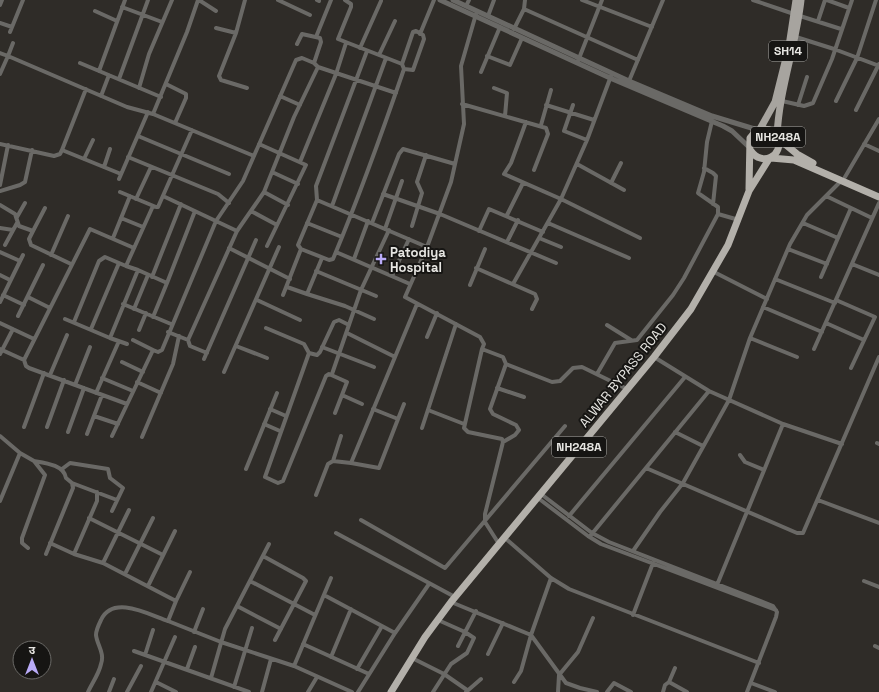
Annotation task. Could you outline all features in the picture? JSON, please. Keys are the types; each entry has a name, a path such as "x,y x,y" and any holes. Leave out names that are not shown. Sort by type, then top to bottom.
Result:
{"highway":[{"name":"NH248A","path":"749,191 750,138 759,130 769,129 804,158 879,197"},
{"name":"NH248A","path":"749,191 770,158 776,154 779,148 778,137"},
{"name":"NH248A","path":"750,149 755,156 762,159 770,158 794,160 879,192"},
{"name":"ALWAR BYPASS ROAD","path":"391,692 412,658 453,600 540,496 687,315 714,272 739,220 749,191"}],"main road":[{"name":"SH14","path":"759,130 779,101 796,38 796,0"},
{"name":"SH14","path":"778,137 779,101 789,46 801,0"}],"street":[{"path":"0,5 2,0"},
{"path":"0,23 11,29 23,0"},
{"path":"99,71 124,0"},
{"path":"119,79 148,0"},
{"path":"139,88 149,54 172,0"},
{"path":"153,114 199,0 216,11"},
{"path":"245,0 236,33 219,76 221,80 247,88"},
{"path":"278,0 310,15"},
{"path":"316,37 331,0"},
{"path":"345,0 351,4 351,7 338,40 402,64"},
{"path":"420,34 434,0"},
{"path":"440,0 476,14 500,27 513,31 522,38 579,61"},
{"path":"453,0 466,6 476,14 488,16 513,31 732,131 750,149"},
{"path":"466,6 469,0"},
{"path":"488,16 494,0"},
{"path":"513,31 524,9 525,0"},
{"path":"582,0 652,27"},
{"path":"579,61 602,0"},
{"path":"629,81 662,0"},
{"path":"753,0 761,1 797,15 841,28"},
{"path":"818,22 826,0 849,8"},
{"path":"779,101 804,106 813,103 832,59 841,28 852,0"},
{"path":"836,101 857,58 876,0"},
{"path":"360,48 380,1"},
{"path":"122,7 162,22"},
{"path":"524,9 638,60"},
{"path":"95,11 117,21"},
{"path":"476,14 461,66 463,129 451,182 427,247 405,297 480,337 484,344 464,424 465,431 500,437 503,442"},
{"path":"379,55 395,21"},
{"path":"481,72 500,27"},
{"path":"216,28 236,33"},
{"path":"367,51 355,79 316,186 317,200 298,245 301,249 331,261 352,214 396,93 404,69 402,64 413,32 423,35 424,38 413,70 404,69"},
{"path":"297,44 302,34 322,40 314,63"},
{"path":"488,56 510,65 522,38"},
{"path":"796,38 834,49 879,65 856,110"},
{"path":"0,74 13,43"},
{"path":"300,162 336,74 346,43"},
{"path":"0,53 127,107 148,112 254,156"},
{"path":"133,340 158,352 162,350 171,324 216,221 243,182 296,60 302,58 314,63 318,67 336,74 396,93"},
{"path":"332,206 386,58"},
{"path":"80,63 160,97"},
{"path":"207,354 190,346 188,340 237,231 264,192 300,105 318,67"},
{"path":"101,96 109,75"},
{"path":"611,75 629,81 712,116 759,130"},
{"path":"513,284 561,199 587,140 611,75"},
{"path":"798,105 807,77"},
{"path":"166,84 186,94 175,123"},
{"path":"494,88 508,93 505,116"},
{"path":"0,144 54,156 60,154 86,89"},
{"path":"540,125 552,90"},
{"path":"280,96 300,105"},
{"path":"462,104 540,125 546,128 548,134 534,170"},
{"path":"546,105 594,120"},
{"path":"573,105 564,131 587,140"},
{"path":"119,179 148,112"},
{"path":"633,551 660,512 683,483 729,400 750,338 763,307 788,249 807,215 843,178 879,119"},
{"path":"526,122 511,163 504,174 561,199 640,238"},
{"path":"597,374 615,343 632,341 641,336 673,294 688,271 718,214 718,207 698,193 712,122"},
{"path":"120,192 158,207 192,130"},
{"path":"138,136 229,174"},
{"path":"84,159 93,140"},
{"path":"259,144 306,165 267,246"},
{"path":"864,144 879,151"},
{"path":"0,185 8,145"},
{"path":"104,167 110,149"},
{"path":"354,259 383,194 400,151 406,149 455,164"},
{"path":"0,191 20,185 24,182 27,178 32,150"},
{"path":"62,150 121,174"},
{"path":"412,226 422,193 417,182 426,155"},
{"path":"128,157 218,194 229,203"},
{"path":"611,183 621,163"},
{"path":"577,164 624,190"},
{"path":"136,199 151,167"},
{"path":"704,168 713,172 716,176 713,204"},
{"path":"272,172 298,184"},
{"path":"332,374 361,290 387,229 402,181"},
{"path":"507,215 523,183"},
{"path":"264,192 288,205"},
{"path":"383,194 440,214 556,263"},
{"path":"112,238 130,196"},
{"path":"163,196 237,231"},
{"path":"826,196 872,218"},
{"path":"317,200 427,247"},
{"path":"5,245 17,223 17,217 24,203"},
{"path":"814,349 879,203"},
{"path":"134,309 181,204"},
{"path":"0,205 17,217"},
{"path":"126,266 153,206"},
{"path":"45,208 33,231 30,239 31,245 71,264"},
{"path":"821,277 851,208"},
{"path":"479,230 489,209 507,215 543,232"},
{"path":"153,316 194,211"},
{"path":"251,211 277,225"},
{"path":"718,214 739,220"},
{"path":"51,255 68,216"},
{"path":"121,218 144,227"},
{"path":"507,242 518,220"},
{"path":"17,223 19,226 33,231"},
{"path":"307,223 342,237"},
{"path":"548,223 628,258"},
{"path":"803,223 838,238"},
{"path":"0,228 13,230"},
{"path":"127,404 26,366 24,360 71,264 90,229 134,248"},
{"path":"539,238 561,247"},
{"path":"392,276 409,239"},
{"path":"204,359 256,240"},
{"path":"224,372 257,300 279,247"},
{"path":"229,248 290,279"},
{"path":"283,295 301,249"},
{"path":"470,285 485,249"},
{"path":"788,249 827,264"},
{"path":"0,252 20,261"},
{"path":"336,252 410,284"},
{"path":"0,301 23,255"},
{"path":"74,322 99,261 105,257 167,283"},
{"path":"307,294 322,258"},
{"path":"91,329 119,263"},
{"path":"852,264 879,275"},
{"path":"18,316 43,265"},
{"path":"476,268 536,294 537,299 532,309"},
{"path":"110,338 138,270"},
{"path":"316,271 376,296"},
{"path":"714,272 767,298"},
{"path":"0,275 10,280"},
{"path":"775,279 875,316 851,368"},
{"path":"286,287 354,310 374,319"},
{"path":"3,295 24,305"},
{"path":"28,297 50,308"},
{"path":"257,300 300,320"},
{"path":"123,304 171,324"},
{"path":"351,463 417,304"},
{"path":"763,307 822,332"},
{"path":"139,330 146,313"},
{"path":"427,337 437,313"},
{"path":"65,319 127,344"},
{"path":"309,353 318,354 334,322 339,320 349,325"},
{"path":"0,322 34,339"},
{"path":"826,323 864,340"},
{"path":"422,428 456,324"},
{"path":"607,325 632,341"},
{"path":"13,328 1,351 24,360"},
{"path":"266,328 304,344 309,353 264,474 266,478 278,483 283,481 326,376 332,374 347,382 335,413"},
{"path":"168,332 188,340"},
{"path":"347,333 394,357"},
{"path":"50,376 67,335"},
{"path":"142,437 173,364 179,336"},
{"path":"750,338 798,357"},
{"path":"96,392 119,341"},
{"path":"236,346 267,358"},
{"path":"75,385 90,347"},
{"path":"322,347 374,366"},
{"path":"482,349 503,357 506,364 490,406 491,412 519,427 518,433 503,442 487,504 486,522 499,544"},
{"path":"112,436 153,350"},
{"path":"654,357 709,391 783,424 842,444"},
{"path":"646,468 747,510 797,533 803,533 879,357"},
{"path":"122,362 143,372"},
{"path":"506,364 552,382 560,381 573,368 582,367 627,389"},
{"path":"24,427 44,373"},
{"path":"569,516 685,377"},
{"path":"102,378 133,391"},
{"path":"47,427 64,380"},
{"path":"137,382 161,393"},
{"path":"68,432 84,388"},
{"path":"497,388 524,397"},
{"path":"591,535 709,391"},
{"path":"246,469 277,393"},
{"path":"87,434 102,395"},
{"path":"342,395 362,404"},
{"path":"332,461 379,468 404,404"},
{"path":"373,409 398,419"},
{"path":"270,410 286,416"},
{"path":"428,410 464,424"},
{"path":"94,416 118,424"},
{"path":"264,424 280,431"},
{"path":"717,586 783,424"},
{"path":"362,520 445,568 486,522 565,426"},
{"path":"675,432 703,446"},
{"path":"0,436 20,453 34,461 62,469 66,478 72,483 117,500"},
{"path":"316,495 328,464 332,461 341,436"},
{"path":"0,501 20,453"},
{"path":"740,455 745,462 764,470"},
{"path":"28,548 22,543 22,538 45,475 34,461"},
{"path":"62,469 70,463 107,468 110,478 123,488 112,511"},
{"path":"46,554 73,488 72,483"},
{"path":"74,554 97,501 97,492"},
{"path":"540,496 569,516 601,544 717,586"},
{"path":"540,496 591,535 776,610 776,617 748,692"},
{"path":"818,500 879,523"},
{"path":"103,563 129,510"},
{"path":"90,518 163,555"},
{"path":"125,574 153,518"},
{"path":"148,586 175,531"},
{"path":"336,533 429,584 453,600 531,635 566,683 597,692"},
{"path":"505,538 551,578 569,589 759,663"},
{"path":"50,543 74,554 103,563 176,601"},
{"path":"211,678 225,629 269,544"},
{"path":"263,556 306,581 275,640"},
{"path":"633,614 653,563"},
{"path":"168,622 190,572"},
{"path":"294,666 331,578"},
{"path":"514,682 521,671 531,635 551,578"},
{"path":"250,581 315,615"},
{"path":"864,581 879,587"},
{"path":"358,692 395,633 429,584"},
{"path":"324,595 395,633"},
{"path":"237,606 281,629"},
{"path":"88,692 102,664 102,652 96,635 104,614 124,607 140,610 245,651 294,666 352,692"},
{"path":"194,632 203,609"},
{"path":"331,657 351,609"},
{"path":"458,646 476,611"},
{"path":"558,692 559,675 578,652 593,618"},
{"path":"433,692 451,664 467,652 473,636 438,620"},
{"path":"488,654 503,623"},
{"path":"357,669 382,626"},
{"path":"234,687 252,628"},
{"path":"145,655 153,630"},
{"path":"151,692 166,662 175,637"},
{"path":"303,644 369,674"},
{"path":"187,669 195,647"},
{"path":"134,651 249,692"},
{"path":"412,658 444,674 467,691 481,679"},
{"path":"262,692 271,659"},
{"path":"127,692 141,666"},
{"path":"663,692 665,684 670,682 675,668"},
{"path":"308,692 317,677"},
{"path":"109,692 114,679"},
{"path":"156,682 176,692"},
{"path":"670,682 687,692"},
{"path":"607,692 614,683 631,692"},
{"path":"751,683 775,692"}],"place":[{"name":"Patodiya Hospital","path":"381,259"}]}
